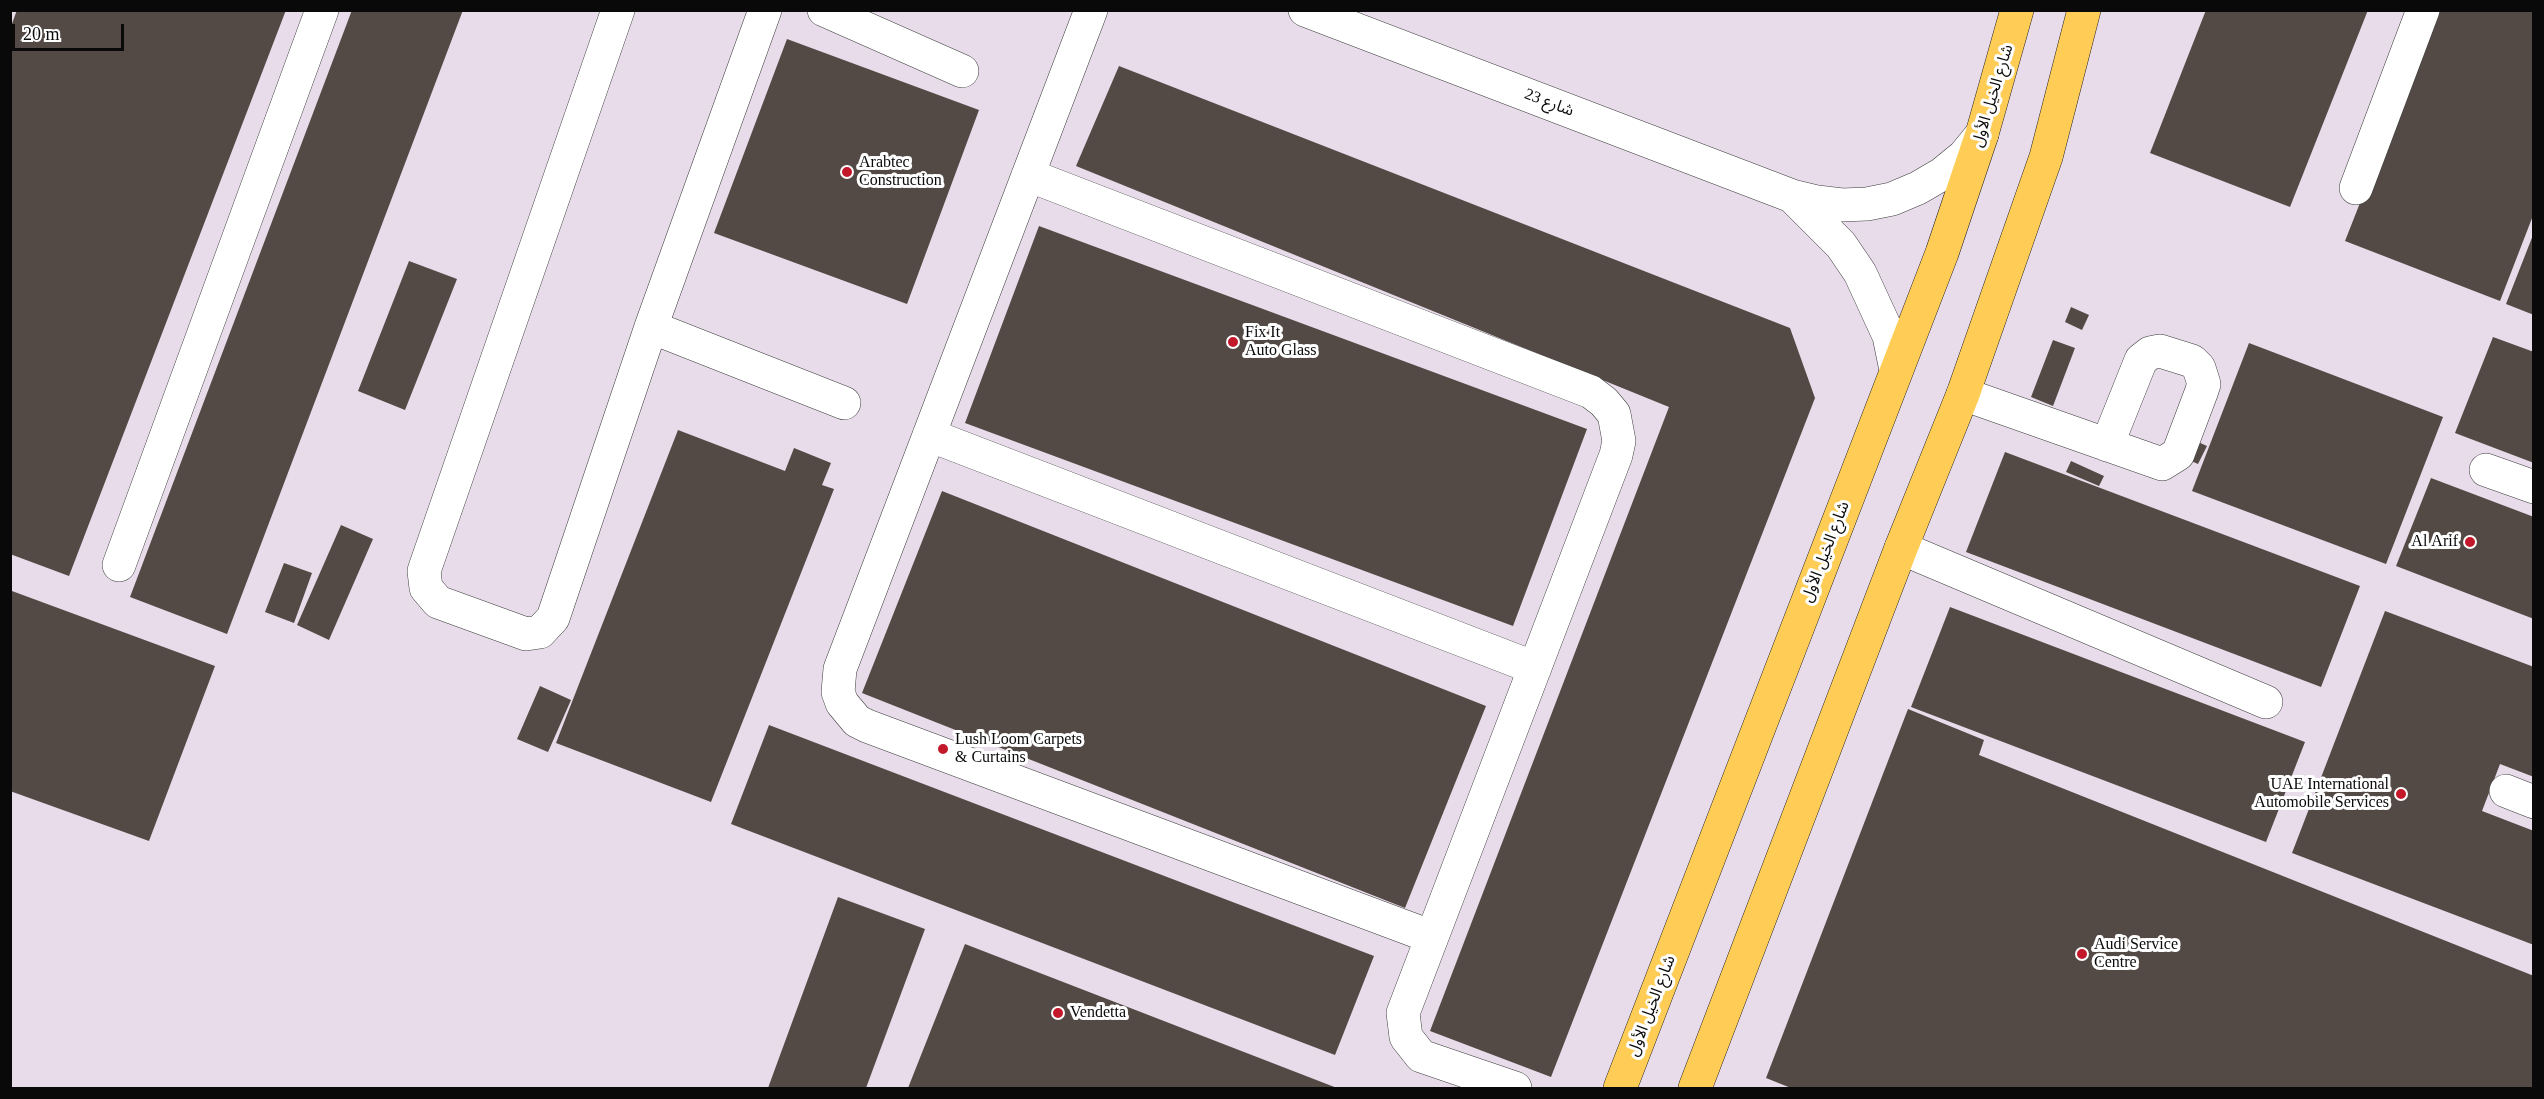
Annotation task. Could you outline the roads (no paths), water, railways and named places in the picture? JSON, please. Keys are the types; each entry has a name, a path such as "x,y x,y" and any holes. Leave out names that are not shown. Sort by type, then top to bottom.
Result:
{"main road":[{"name":"شارع الخيل الأول","path":"1620,1089 1942,253 1982,134 2017,10"},
{"path":"1695,1089 1901,548 1963,394 2046,157 2084,10"}],"lane":[{"path":"119,565 322,10"},
{"path":"618,10 424,570 426,588 438,602 526,634 540,632 548,626 557,607 755,13"},
{"path":"824,10 962,71"},
{"path":"1091,10 840,669 838,692 848,713 867,726 1432,937"},
{"name":"شارع 23","path":"1305,10 1792,196 1842,205 1892,199 1942,174 1964,156 1982,134"},
{"path":"2356,188 2423,10"},
{"path":"1028,175 1591,392 1614,414 1618,428 1616,455 1403,1013 1406,1037 1421,1056 1515,1089"},
{"name":"شارع 23","path":"1792,196 1841,245 1860,273 1888,336 1896,370"},
{"path":"651,327 844,403"},
{"path":"1963,394 2107,445"},
{"path":"929,435 1534,668"},
{"path":"2486,470 2534,487"},
{"path":"1901,548 2266,702"}],"place":[{"name":"Arabtec Construction","path":"847,172"},
{"name":"Fix It Auto Glass","path":"1233,342"},
{"name":"Al Arif","path":"2470,542"},
{"name":"Lush Loom Carpets & Curtains","path":"943,749"},
{"name":"UAE International Automobile Services","path":"2401,794"},
{"name":"Audi Service Centre","path":"2082,954"},
{"name":"Vendetta","path":"1058,1013"}]}
